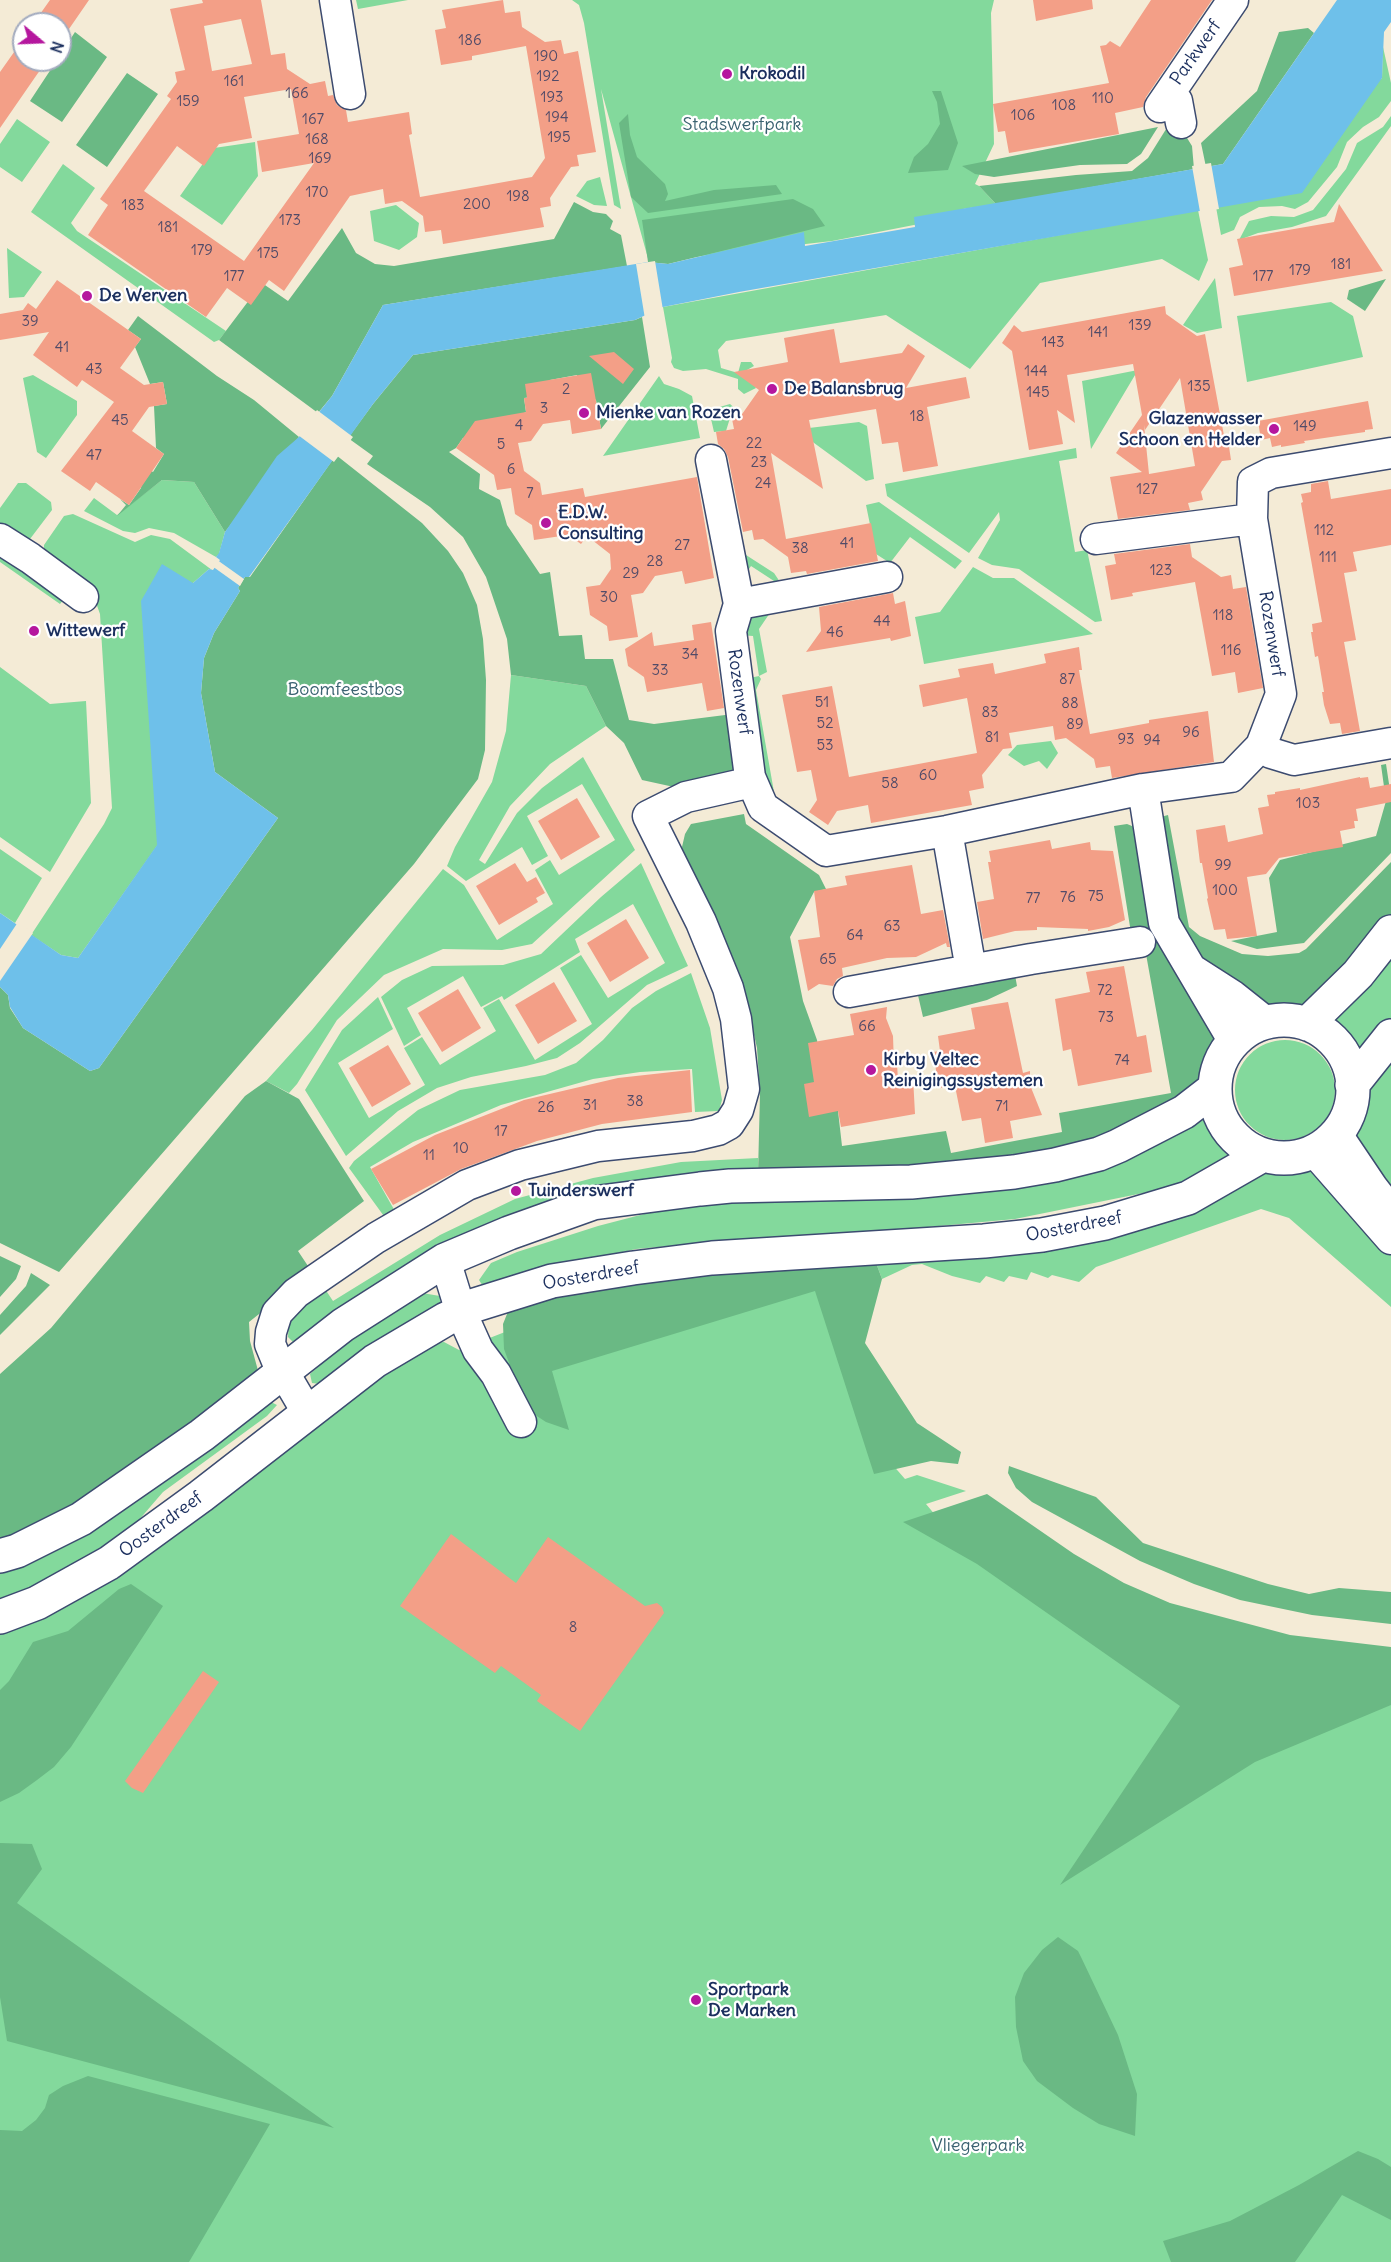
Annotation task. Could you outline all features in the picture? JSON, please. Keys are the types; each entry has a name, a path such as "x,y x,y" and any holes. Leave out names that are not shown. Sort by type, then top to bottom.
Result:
{"main road":[{"path":"1307,1024 1358,974 1391,932"},
{"path":"1287,1020 1307,1024 1330,1038 1346,1059 1352,1085 1350,1106 1325,1142 1289,1158 1263,1155 1238,1141 1228,1130 1216,1103 1215,1088 1220,1063 1234,1042 1254,1027 1287,1020"},
{"path":"1352,1085 1391,1036"},
{"path":"0,1556 17,1551 81,1519 202,1436 343,1325 445,1260 509,1233 593,1203 719,1187 911,1182 1014,1172 1055,1165 1099,1154 1118,1146 1184,1112 1215,1088"},
{"name":"Oosterdreef","path":"0,1617 37,1603 109,1563 201,1496 375,1361 468,1309 552,1281 633,1268 712,1258 1019,1238 1106,1223 1188,1198 1263,1155"}],"street":[{"path":"335,0 350,94"},
{"name":"Parkwerf","path":"1173,110 1233,0"},
{"name":"Rozenwerf","path":"711,460 739,604 731,631 752,782 763,807 826,851 946,831 1143,789 1231,777 1261,746 1281,694 1252,519 1253,482 1270,473 1391,453"},
{"path":"1096,539 1252,519"},
{"path":"0,539 83,597"},
{"path":"739,604 887,577"},
{"path":"1261,746 1271,753 1294,760 1391,743"},
{"path":"307,1412 283,1372 270,1344 277,1313 296,1293 376,1238 432,1203 467,1185 520,1165 569,1151 598,1146 693,1136 718,1130 729,1124 738,1110 744,1089 736,1019 728,988 702,922 648,816 686,797 752,782"},
{"path":"1143,789 1164,922 1234,1042"},
{"path":"946,831 971,970"},
{"path":"849,992 1140,942"},
{"path":"1194,972 1233,996 1266,1023"},
{"path":"1325,1142 1373,1188 1391,1210"},
{"path":"1325,1142 1391,1239"},
{"path":"445,1260 468,1309 478,1350 496,1374 521,1422"}],"green space":[{"path":"356,0 408,0 358,9"},
{"name":"Stadswerfpark","path":"572,0 994,0 991,13 994,144 975,184 996,204 963,209 960,216 832,241 649,262 601,89 621,209 614,205 584,23 579,5"},
{"path":"1308,28 1314,33 1223,164 1206,167 1201,143 1257,91 1279,32"},
{"path":"75,32 107,57 62,122 30,101 49,72 72,72 72,37"},
{"path":"1383,47 1391,83 1391,101 1379,117 1363,127 1347,142 1337,167 1308,202 1295,209 1282,206 1259,207 1240,217 1234,230 1221,235 1216,207 1382,78"},
{"path":"127,73 158,94 107,167 76,145"},
{"path":"932,91 941,91 958,143 948,170 908,173 914,157 928,144 940,124 937,102"},
{"path":"628,114 630,135 637,157 665,184 668,194 665,201 714,190 776,185 782,194 648,213 631,197 619,123"},
{"path":"1391,116 1391,126 1326,216 1239,240 1249,221 1271,216 1294,217 1313,210 1346,169 1357,143 1383,127"},
{"path":"17,119 50,142 22,182 0,167 0,144"},
{"path":"1179,125 1192,146 1194,169 996,204 979,186 1132,171 1148,158 1168,126"},
{"path":"1158,127 1141,154 1127,164 1080,165 994,177 975,174 962,166"},
{"path":"255,142 258,176 222,225 180,196 214,148"},
{"path":"63,164 95,188 71,223 77,231 226,331 219,340 214,342 31,212"},
{"path":"600,177 607,206 594,205 576,196 587,181"},
{"path":"793,199 813,209 825,226 668,264 648,262 642,220"},
{"path":"574,202 593,212 606,214 613,221 610,229 621,235 627,266 383,305 332,396 318,413 219,340 262,283 288,301 342,228 356,253 375,264 394,266 554,239"},
{"path":"396,205 419,223 417,237 399,250 374,241 370,211"},
{"path":"1198,210 1208,260 1199,281 1162,259 1040,283 970,369 886,315 726,341 718,350 721,368 738,373 741,362 751,362 754,366 747,370 756,388 744,394 738,389 738,379 706,369 683,371 674,368 671,362 663,307"},
{"path":"7,248 42,272 24,297 9,298"},
{"path":"1215,278 1222,328 1197,333 1183,325"},
{"path":"1386,279 1365,311 1347,299 1349,290"},
{"path":"1331,302 1353,316 1363,357 1247,382 1237,316"},
{"path":"138,316 217,376 254,400 299,437 225,532 194,482 162,480 117,516 126,505 120,499 129,505 141,488 144,466 153,472 164,454 156,448 154,406 167,404 163,382 150,384 135,347 141,339 128,330"},
{"path":"642,317 650,367 601,429 596,400 580,389 577,375 550,380 538,396 524,398 526,412 488,433 463,438 456,448 449,452 480,474 479,489 500,500 507,525 540,574 550,572 559,636 582,635 585,659 613,659 629,720 654,724 733,714 744,774 674,787 642,780 624,743 606,726 586,686 511,675 507,639 486,577 463,537 430,507 367,464 373,456 348,438 413,355 635,320"},
{"path":"1138,370 1091,449 1082,381"},
{"path":"33,375 77,401 77,415 46,458 37,452 23,378"},
{"path":"659,376 664,384 692,396 700,438 603,456"},
{"path":"730,404 739,412 730,418 726,431 714,432 709,410"},
{"path":"859,422 867,426 874,479 866,481 810,440 809,428"},
{"path":"1076,448 1077,458 1059,461 1075,552 1087,550 1102,621 1095,622 1019,569 992,565 978,558 1000,520 999,512 969,553 887,496 885,484"},
{"name":"Boomfeestbos","path":"336,455 422,523 448,551 463,573 477,605 483,639 486,680 485,750 478,779 414,864 59,1272 0,1243 0,987 8,995 10,1008 23,1028 90,1071 99,1068 278,818 215,772 201,693 204,658 214,633 240,591 238,588 245,577 250,577"},
{"path":"162,480 194,482 225,532 219,554 216,557 174,533 149,528 135,533 123,531 84,511 94,498 117,515"},
{"path":"18,483 26,483 51,502 52,510 30,539 22,540 0,523 0,508"},
{"path":"879,502 962,561 955,569 910,537 890,563 876,554 866,505"},
{"path":"73,514 135,542 151,535 170,539 212,570 209,569 193,583 159,843 78,958 61,955 31,935 104,824 112,808 100,614 91,589 44,553 44,545 64,516"},
{"path":"0,554 64,599 60,604 0,562"},
{"path":"736,554 746,555 774,573 780,582 766,593 774,581 751,566 743,578"},
{"path":"973,567 993,578 1014,578 1093,634 924,664 915,617 940,612"},
{"path":"774,607 759,629 767,672 759,676 753,636 739,635 741,620"},
{"path":"0,667 50,704 86,701 91,803 50,872 0,837"},
{"path":"511,675 586,686 606,726 550,764 510,806 479,860 485,864 517,813 542,788 583,757 635,850 532,944 502,950 443,949 384,975 337,1020 289,1093 266,1081 312,1030 443,869 464,885 497,940 553,904 535,870 550,860 559,875 615,840 582,784 527,816 548,856 532,865 522,847 466,881 447,866 455,847 492,782 506,731"},
{"path":"759,676 761,679 756,690 774,792 767,794 745,679"},
{"path":"1051,741 1058,753 1047,769 1039,761 1024,766 1008,755 1017,745"},
{"path":"1386,764 1391,797 1391,853 1304,943 1257,949 1231,941 1277,932 1269,878 1280,860 1376,836 1386,801 1381,765"},
{"path":"744,814 746,824 819,875 826,889 814,892 790,937 803,1001 817,1040 826,1093 838,1111 842,1146 946,1131 951,1153 1062,1132 1059,1113 1171,1093 1144,943 1131,933 1114,826 1127,824 1137,828 1225,1044 1212,1068 1208,1086 1200,1096 1075,1147 946,1166 758,1173 760,1094 757,1048 743,986 725,943 684,864 682,847 685,834 691,824"},
{"path":"1168,815 1189,927 1200,936 1242,954 1268,956 1299,953 1306,949 1391,862 1391,917 1309,1008 1262,1009 1185,949 1174,920 1157,818"},
{"path":"0,849 42,878 15,923 0,913"},
{"path":"641,863 688,966 647,985 580,1043 557,1058 471,1077 437,1088 398,1111 346,1156 305,1090 342,1030 378,997 393,1029 338,1063 369,1118 425,1085 404,1048 422,1037 440,1065 496,1031 483,1008 499,999 535,1060 592,1024 560,968 581,955 608,998 665,963 633,904 575,939 580,952 504,1000 502,996 481,1007 463,976 407,1008 421,1035 404,1046 381,997 402,980 432,966 503,965 541,954"},
{"path":"1391,957 1391,1029 1362,1054 1331,1019"},
{"path":"691,973 710,1028 722,1100 719,1111 695,1112 692,1069 640,1072 593,1079 501,1105 413,1142 370,1167 396,1213 386,1219 349,1168 354,1161 418,1110 460,1090 545,1075 576,1063 603,1040 632,1008 656,991"},
{"path":"1015,975 1017,986 987,1000 923,1017 917,991"},
{"path":"1285,1040 1304,1043 1321,1054 1332,1071 1335,1090 1332,1109 1321,1126 1304,1137 1285,1140 1266,1137 1249,1126 1238,1109 1235,1090 1238,1071 1249,1054 1266,1043"},
{"path":"1391,1052 1391,1199 1353,1139 1363,1109 1367,1084"},
{"path":"266,1081 299,1099 364,1201 298,1251 312,1272 249,1322 250,1341 260,1378 162,1453 0,1549 0,1374 51,1328 245,1096"},
{"path":"1209,1115 1224,1141 1238,1156 1200,1178 1163,1189 1015,1219 636,1249 500,1280 484,1288 479,1280 491,1263 517,1252 598,1226 671,1207 1146,1142"},
{"path":"758,1158 758,1173 681,1174 532,1207 486,1227 297,1346 288,1337 289,1319 323,1286 333,1301 440,1235 515,1199 593,1178 681,1162"},
{"path":"1271,1169 1288,1171 1300,1169 1315,1173 1391,1253 1391,1307 1289,1218 1261,1209 1096,1267 1079,1282 1052,1275 1048,1278 1031,1272 1027,1280 1009,1276 1004,1282 986,1276 980,1283 952,1276 922,1264 912,1265 882,1279 875,1260"},
{"path":"0,1256 21,1266 16,1279 0,1297"},
{"path":"875,1260 882,1279 865,1343 917,1423 961,1452 958,1464 931,1461 874,1474 815,1291 552,1371 569,1430 546,1422 526,1409 504,1349 503,1324 509,1309 645,1271"},
{"path":"31,1273 50,1285 0,1335 0,1315 26,1286"},
{"name":"Sportpark De Marken","path":"824,1283 884,1455 905,1479 917,1475 966,1491 926,1504 941,1522 1391,1682 1391,2262 0,2262 0,1629 387,1368 433,1343 444,1342 459,1350 584,1301"},
{"path":"422,1293 440,1296 441,1308 320,1384 312,1383 310,1374 366,1326"},
{"path":"271,1402 277,1405 267,1416 163,1492 132,1528 63,1577 0,1601 0,1569"},
{"path":"1009,1466 1096,1497 1143,1543 1268,1584 1309,1594 1339,1588 1391,1592 1391,1624 1312,1615 1240,1600 1194,1584 1140,1561 1032,1502 1016,1488 1008,1473"},
{"path":"987,1494 1074,1554 1124,1583 1170,1603 1290,1635 1391,1647 1391,1705 1255,1762 1060,1885 1180,1706 977,1564 903,1522"},
{"path":"131,1584 163,1606 71,1747 54,1767 19,1793 0,1802 0,1690 9,1681 33,1642 68,1631 119,1589"},
{"path":"0,1843 32,1844 42,1869 17,1903 334,2128 7,2041 0,1997"},
{"path":"1058,1937 1078,1951 1118,2035 1137,2094 1135,2136 1099,2124 1073,2108 1037,2081 1023,2061 1016,2027 1015,1997 1024,1973 1042,1950"},
{"path":"88,2076 270,2124 189,2262 0,2262 0,2130 22,2131 36,2120 45,2108 49,2095 63,2086"},
{"path":"1358,2151 1391,2167 1391,2220 1342,2195 1295,2262 1171,2262 1163,2241 1230,2221"}],"water":[{"path":"1337,0 1391,0 1391,22 1384,32 1382,78 1302,193 739,292 663,307 635,320 413,355 373,404 249,577 245,577 238,588 240,591 214,633 204,658 201,693 215,772 278,818 99,1068 90,1071 23,1028 10,1007 8,995 0,987 0,913 61,955 78,958 157,845 141,601 162,564 193,583 209,569 213,570 220,560 216,557 225,532 277,456 299,437 332,396 383,305 648,262 668,264 804,232 805,246 915,227 914,217 1223,164"}],"pier":[{"path":"1211,163 1219,209 1200,212 1192,166"},
{"path":"655,261 663,310 645,319 636,264"},
{"path":"317,410 353,437 334,462 298,435"},
{"path":"213,557 244,579 240,586 212,566 216,561"},
{"path":"18,922 33,933 0,981 0,949"}],"building":[{"path":"50,0 89,0 72,25 72,12 42,12"},
{"path":"202,0 261,0 271,55 285,53 287,69 310,84 325,81 328,96 333,95 337,105 346,110 348,122 409,112 412,134 409,135 420,197 532,177 545,158 526,46 472,56 472,60 441,65 435,30 446,28 442,10 503,0 505,13 520,11 522,27 545,42 561,40 564,54 578,51 596,152 577,155 579,166 571,167 550,198 551,206 540,208 544,227 443,244 441,230 425,232 423,216 402,201 385,204 383,189 350,196 284,291 269,280 251,305 227,288 206,317 88,235 108,205 100,199 171,99 167,96 177,82 175,72 185,70 170,9 203,3","holes":["241,19 252,64 212,71 204,26","291,89 299,134 257,141 262,172 314,163 244,261 144,191 177,146 204,166 219,144 252,138 244,97"]},
{"path":"1033,0 1092,0 1093,9 1036,21"},
{"path":"1151,0 1212,0 1146,97 1143,107 1115,113 1119,134 1009,153 1005,131 998,132 993,104 1109,83 1100,46 1110,41 1120,47"},
{"path":"12,55 12,72 39,72 0,128 0,72"},
{"path":"1339,204 1383,271 1234,296 1229,268 1243,265 1237,239 1334,222"},
{"path":"57,280 141,339 120,368 144,385 163,382 167,404 149,407 132,431 164,454 129,505 96,482 90,491 61,471 114,402 82,380 77,387 33,355 49,332 0,340 0,314 23,310 28,303 36,309"},
{"path":"1165,306 1166,314 1197,336 1205,334 1225,441 1228,440 1231,460 1222,461 1201,492 1203,500 1188,503 1190,510 1118,519 1110,477 1142,472 1116,453 1142,415 1133,364 1067,375 1075,423 1057,410 1063,444 1029,450 1012,351 1002,343 1014,325 1022,332","holes":["1180,378 1195,466 1149,474 1144,425 1145,430"]},
{"path":"834,329 840,363 902,353 908,344 925,356 906,388 966,377 970,398 927,407 938,466 903,472 898,442 882,444 876,409 809,420 823,489 771,453 786,539 871,523 878,561 807,574 806,571 791,573 788,557 763,539 754,540 752,530 743,532 728,457 718,444 716,432 734,429 732,419 740,417 759,390 734,372 788,362 784,338"},
{"path":"614,352 634,369 623,384 589,356"},
{"path":"591,373 601,429 572,434 570,420 543,424 531,441 518,443 524,471 540,483 542,495 583,488 585,497 697,477 714,578 685,584 682,571 655,576 643,593 631,595 638,637 609,641 607,626 590,615 586,587 600,585 611,569 610,554 587,536 581,544 568,535 534,540 532,525 515,514 511,488 497,490 494,475 456,448 475,421 526,412 525,384"},
{"path":"1368,401 1373,429 1365,430 1365,432 1304,441 1305,443 1281,447 1281,445 1272,447 1270,438 1261,440 1258,421"},
{"path":"1328,481 1331,499 1391,489 1391,545 1353,552 1357,571 1344,573 1356,640 1344,642 1360,731 1342,734 1340,723 1330,724 1324,705 1318,656 1315,657 1312,624 1322,622 1301,503 1303,502 1301,494 1311,492 1311,484"},
{"path":"1190,544 1192,557 1221,577 1231,575 1233,589 1246,587 1263,688 1238,693 1235,672 1212,676 1195,582 1132,593 1133,596 1111,600 1105,566 1116,564 1114,554"},
{"path":"893,593 895,604 905,601 911,636 891,641 890,638 806,652 821,631 819,607"},
{"path":"711,622 724,708 707,711 702,683 647,692 644,677 628,666 625,649 652,632 654,646 694,640 692,625"},
{"path":"1079,647 1082,670 1079,670 1090,734 1149,723 1149,720 1208,711 1214,762 1112,778 1110,766 1096,768 1094,759 1066,738 1055,740 1053,726 1009,733 1012,748 1003,749 982,775 984,788 969,791 972,805 871,823 868,805 837,811 828,825 809,812 817,800 811,770 797,772 782,695 832,686 849,777 977,753 967,698 923,707 919,685 960,677 958,669 993,663 995,674 1046,663 1044,654"},
{"path":"1368,777 1370,788 1391,784 1391,802 1356,809 1358,821 1354,821 1355,828 1340,831 1343,847 1279,858 1266,874 1247,877 1257,936 1227,939 1225,929 1214,930 1202,863 1200,863 1196,830 1225,825 1228,842 1263,834 1258,808 1269,806 1267,795"},
{"path":"577,798 600,837 561,860 538,821"},
{"path":"1050,840 1052,849 1090,842 1091,850 1113,851 1125,920 1109,927 1088,931 1088,929 1037,927 1037,930 1015,931 983,939 977,902 994,899 988,862 991,862 989,851"},
{"path":"515,863 527,882 536,877 545,893 536,898 538,902 499,925 476,886"},
{"path":"912,865 921,914 943,910 950,947 947,947 946,943 916,957 887,958 842,968 843,976 837,979 833,986 819,984 808,991 798,940 820,937 814,891 847,885 845,876"},
{"path":"626,919 649,958 610,982 587,943"},
{"path":"1124,966 1137,1037 1146,1035 1152,1072 1078,1086 1071,1049 1063,1051 1055,999 1090,992 1086,972"},
{"path":"554,982 577,1021 538,1044 515,1005"},
{"path":"458,989 481,1028 442,1052 418,1013"},
{"path":"1008,1002 1023,1073 1030,1071 1030,1085 1042,1115 1010,1121 1013,1138 985,1143 981,1118 962,1121 955,1086 939,1088 933,1052 940,1051 938,1036 975,1029 971,1008"},
{"path":"887,1007 886,1018 893,1036 894,1065 897,1064 898,1080 913,1077 915,1114 841,1127 838,1111 809,1117 804,1084 814,1082 808,1043 854,1035 850,1014"},
{"path":"388,1045 411,1084 372,1107 349,1068"},
{"path":"690,1070 692,1112 602,1124 537,1141 461,1169 393,1205 371,1169 435,1135 524,1100 618,1078"},
{"path":"451,1534 516,1583 548,1537 645,1606 657,1603 662,1607 664,1613 580,1731 537,1701 541,1695 501,1666 495,1673 400,1606"},
{"path":"203,1671 219,1682 143,1793 132,1788 125,1781"}],"place":[{"name":"Krokodil","path":"727,74"},
{"name":"De Werven","path":"87,296"},
{"name":"De Balansbrug","path":"772,389"},
{"name":"Mienke van Rozen","path":"584,413"},
{"name":"Glazenwasser Schoon en Helder","path":"1274,429"},
{"name":"E.D.W. Consulting","path":"546,523"},
{"name":"Wittewerf","path":"34,631"},
{"name":"Kirby Veltec Reinigingssystemen","path":"871,1070"},
{"name":"Tuinderswerf","path":"516,1191"},
{"name":"Sportpark De Marken","path":"696,2000"}],"park label":[{"name":"Vliegerpark","path":"978,2146"}]}
